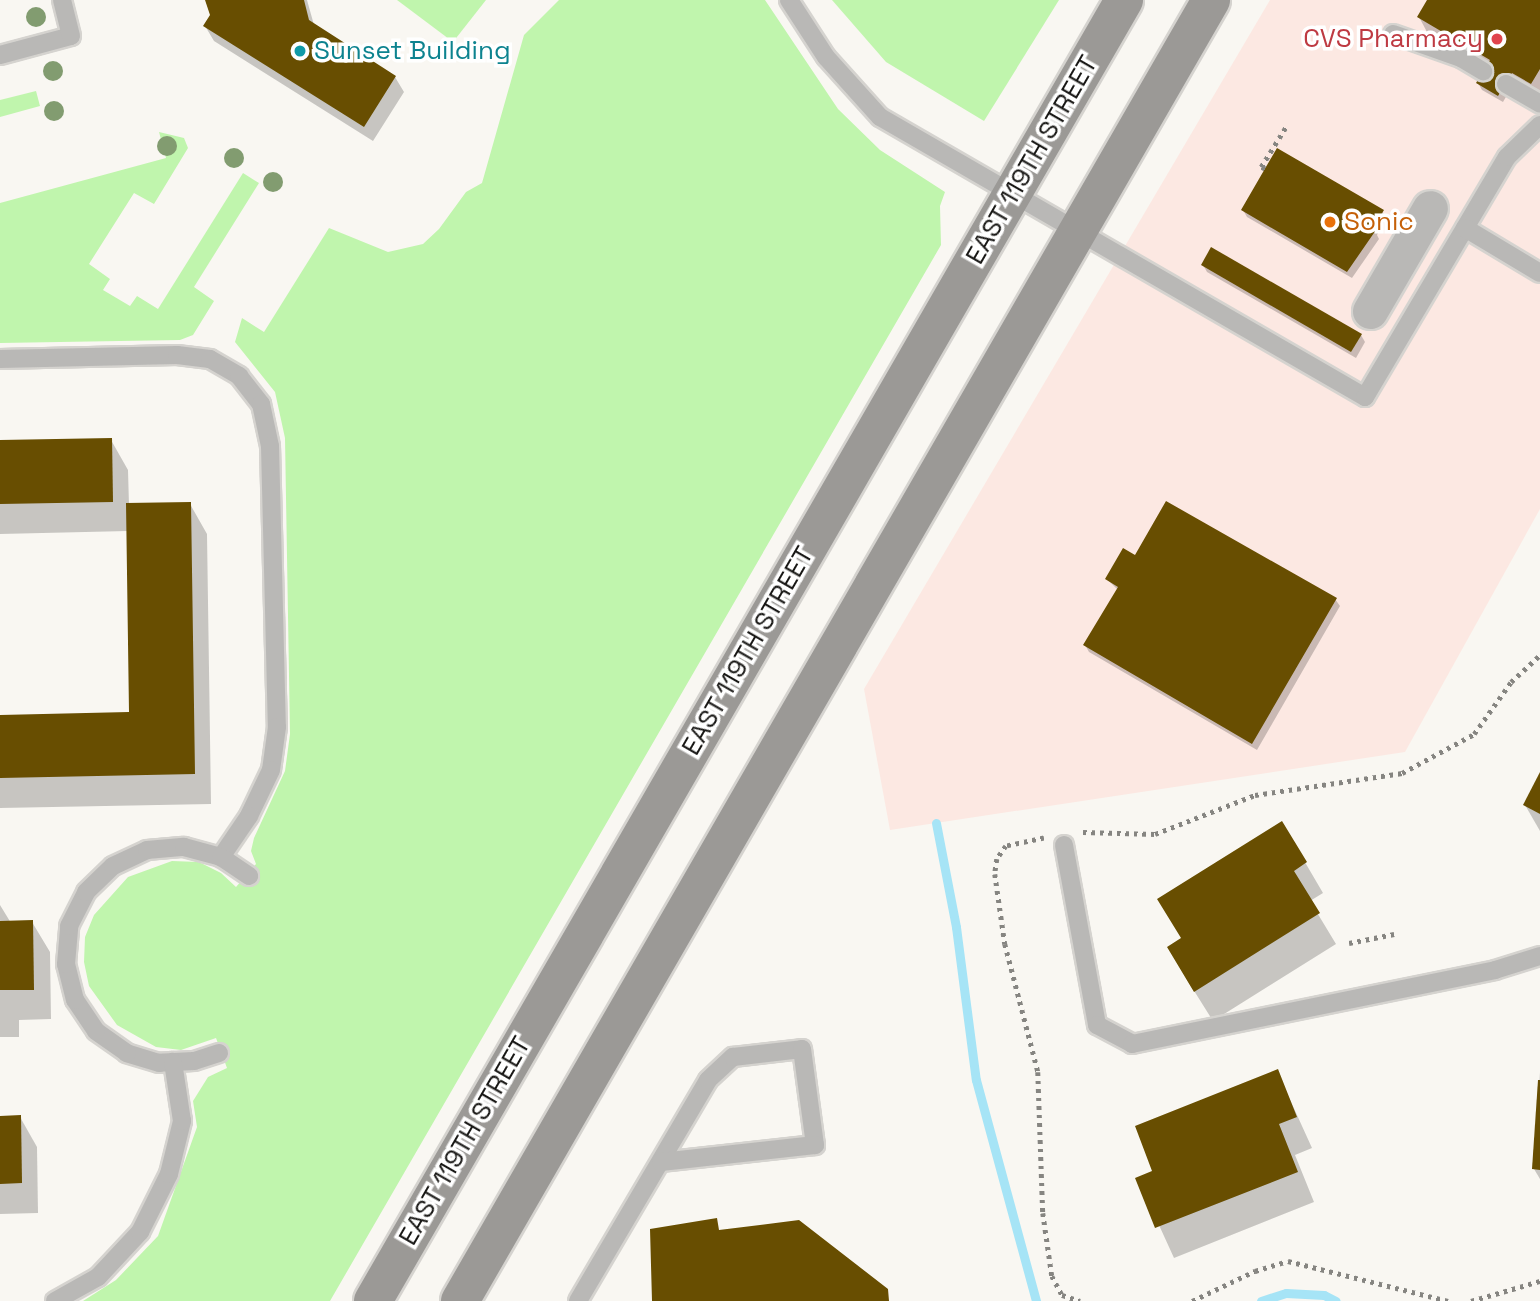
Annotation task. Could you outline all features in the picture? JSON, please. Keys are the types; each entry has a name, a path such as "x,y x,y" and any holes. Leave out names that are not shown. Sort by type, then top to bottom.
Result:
{"main road":[{"name":"EAST 119TH STREET","path":"373,1301 1124,0"},
{"path":"460,1301 1211,0"}],"street":[{"path":"1370,311 1430,208"}],"lane":[{"path":"0,55 71,36 62,0"},
{"path":"789,0 826,57 880,117 1365,397 1507,157 1540,125"},
{"path":"1393,34 1461,58 1483,71"},
{"path":"1506,84 1540,104"},
{"path":"1465,228 1540,273"},
{"path":"0,359 177,355 210,359 239,376 261,404 271,446 277,727 271,770 249,816 221,857"},
{"path":"1064,837 1097,1025 1132,1044 1540,957"},
{"path":"219,1052 173,1062 127,1053 96,1031 75,1000 66,964 69,926 86,892 113,866 135,855 184,847 221,857 249,876"},
{"path":"578,1301 708,1080 733,1057 802,1049 815,1145 661,1161"},
{"path":"55,1301 99,1277 140,1233 163,1186 181,1121 173,1062"}],"path":[{"path":"1265,169 1261,167 1287,125"},
{"path":"1080,1301 1062,1295 1052,1276 1043,1213 1038,1072 1005,944 995,874 997,859 1006,846 1064,837 1155,834 1255,795 1402,773 1474,734 1511,682 1540,655"},
{"path":"1349,943 1394,934"},
{"path":"1192,1301 1255,1271 1288,1261 1448,1301"},
{"path":"1471,1301 1540,1281"}],"shaded area":[{"path":"1270,0 1540,0 1540,509 1405,752 890,830 864,689"}],"green space":[{"path":"397,0 486,0 453,42"},
{"path":"559,0 765,0 838,109 880,150 945,192 940,206 941,245 330,1301 83,1301 116,1280 158,1236 197,1127 193,1101 208,1077 227,1068 216,1038 181,1050 156,1047 117,1025 89,986 84,962 85,937 94,915 128,877 172,861 199,862 221,873 236,887 256,864 251,851 254,838 285,771 290,734 285,438 275,392 235,342 242,318 264,332 329,228 388,252 423,244 439,229 466,192 482,183 524,35"},
{"path":"832,0 1059,0 984,121 886,62"},
{"path":"36,91 40,106 0,117 0,100"},
{"path":"159,132 184,138 188,148 154,204 134,193 89,264 110,279 103,290 130,306 137,296 158,309 243,173 259,183 194,287 214,301 193,335 180,340 0,343 0,203 166,158"}],"building":[{"name":"Sunset Building","path":"205,0 304,0 309,20 396,76 364,127 203,26 210,15"},
{"name":"CVS Pharmacy","path":"1427,0 1540,0 1540,69 1531,84 1512,73 1498,96 1476,83 1490,60 1417,17"},
{"path":"1277,148 1384,210 1373,228 1376,230 1347,272 1241,210"},
{"path":"1211,247 1362,334 1351,352 1201,265"},
{"path":"112,438 113,502 0,504 0,440"},
{"path":"1166,501 1337,598 1252,744 1083,645 1118,587 1105,579 1123,548 1135,555"},
{"path":"191,502 195,774 0,778 0,715 129,712 126,503"},
{"path":"1540,772 1540,814 1523,805"},
{"path":"1282,821 1307,862 1294,871 1320,913 1194,992 1167,947 1181,938 1157,899"},
{"path":"33,920 34,990 0,990 0,921"},
{"path":"1278,1069 1297,1117 1279,1124 1298,1172 1155,1228 1135,1178 1152,1171 1135,1126"},
{"path":"1540,1080 1540,1170 1532,1169"},
{"path":"21,1115 22,1183 0,1184 0,1116"},
{"path":"717,1218 719,1230 799,1220 888,1289 889,1301 652,1301 650,1229"}],"waterway":[{"path":"936,823 956,927 976,1080 1036,1301"},
{"path":"1261,1301 1286,1293 1324,1295 1336,1301"}],"place":[{"name":"CVS Pharmacy","path":"1497,39"},
{"name":"Sunset Building","path":"300,51"},
{"name":"Sonic","path":"1330,222"}]}
